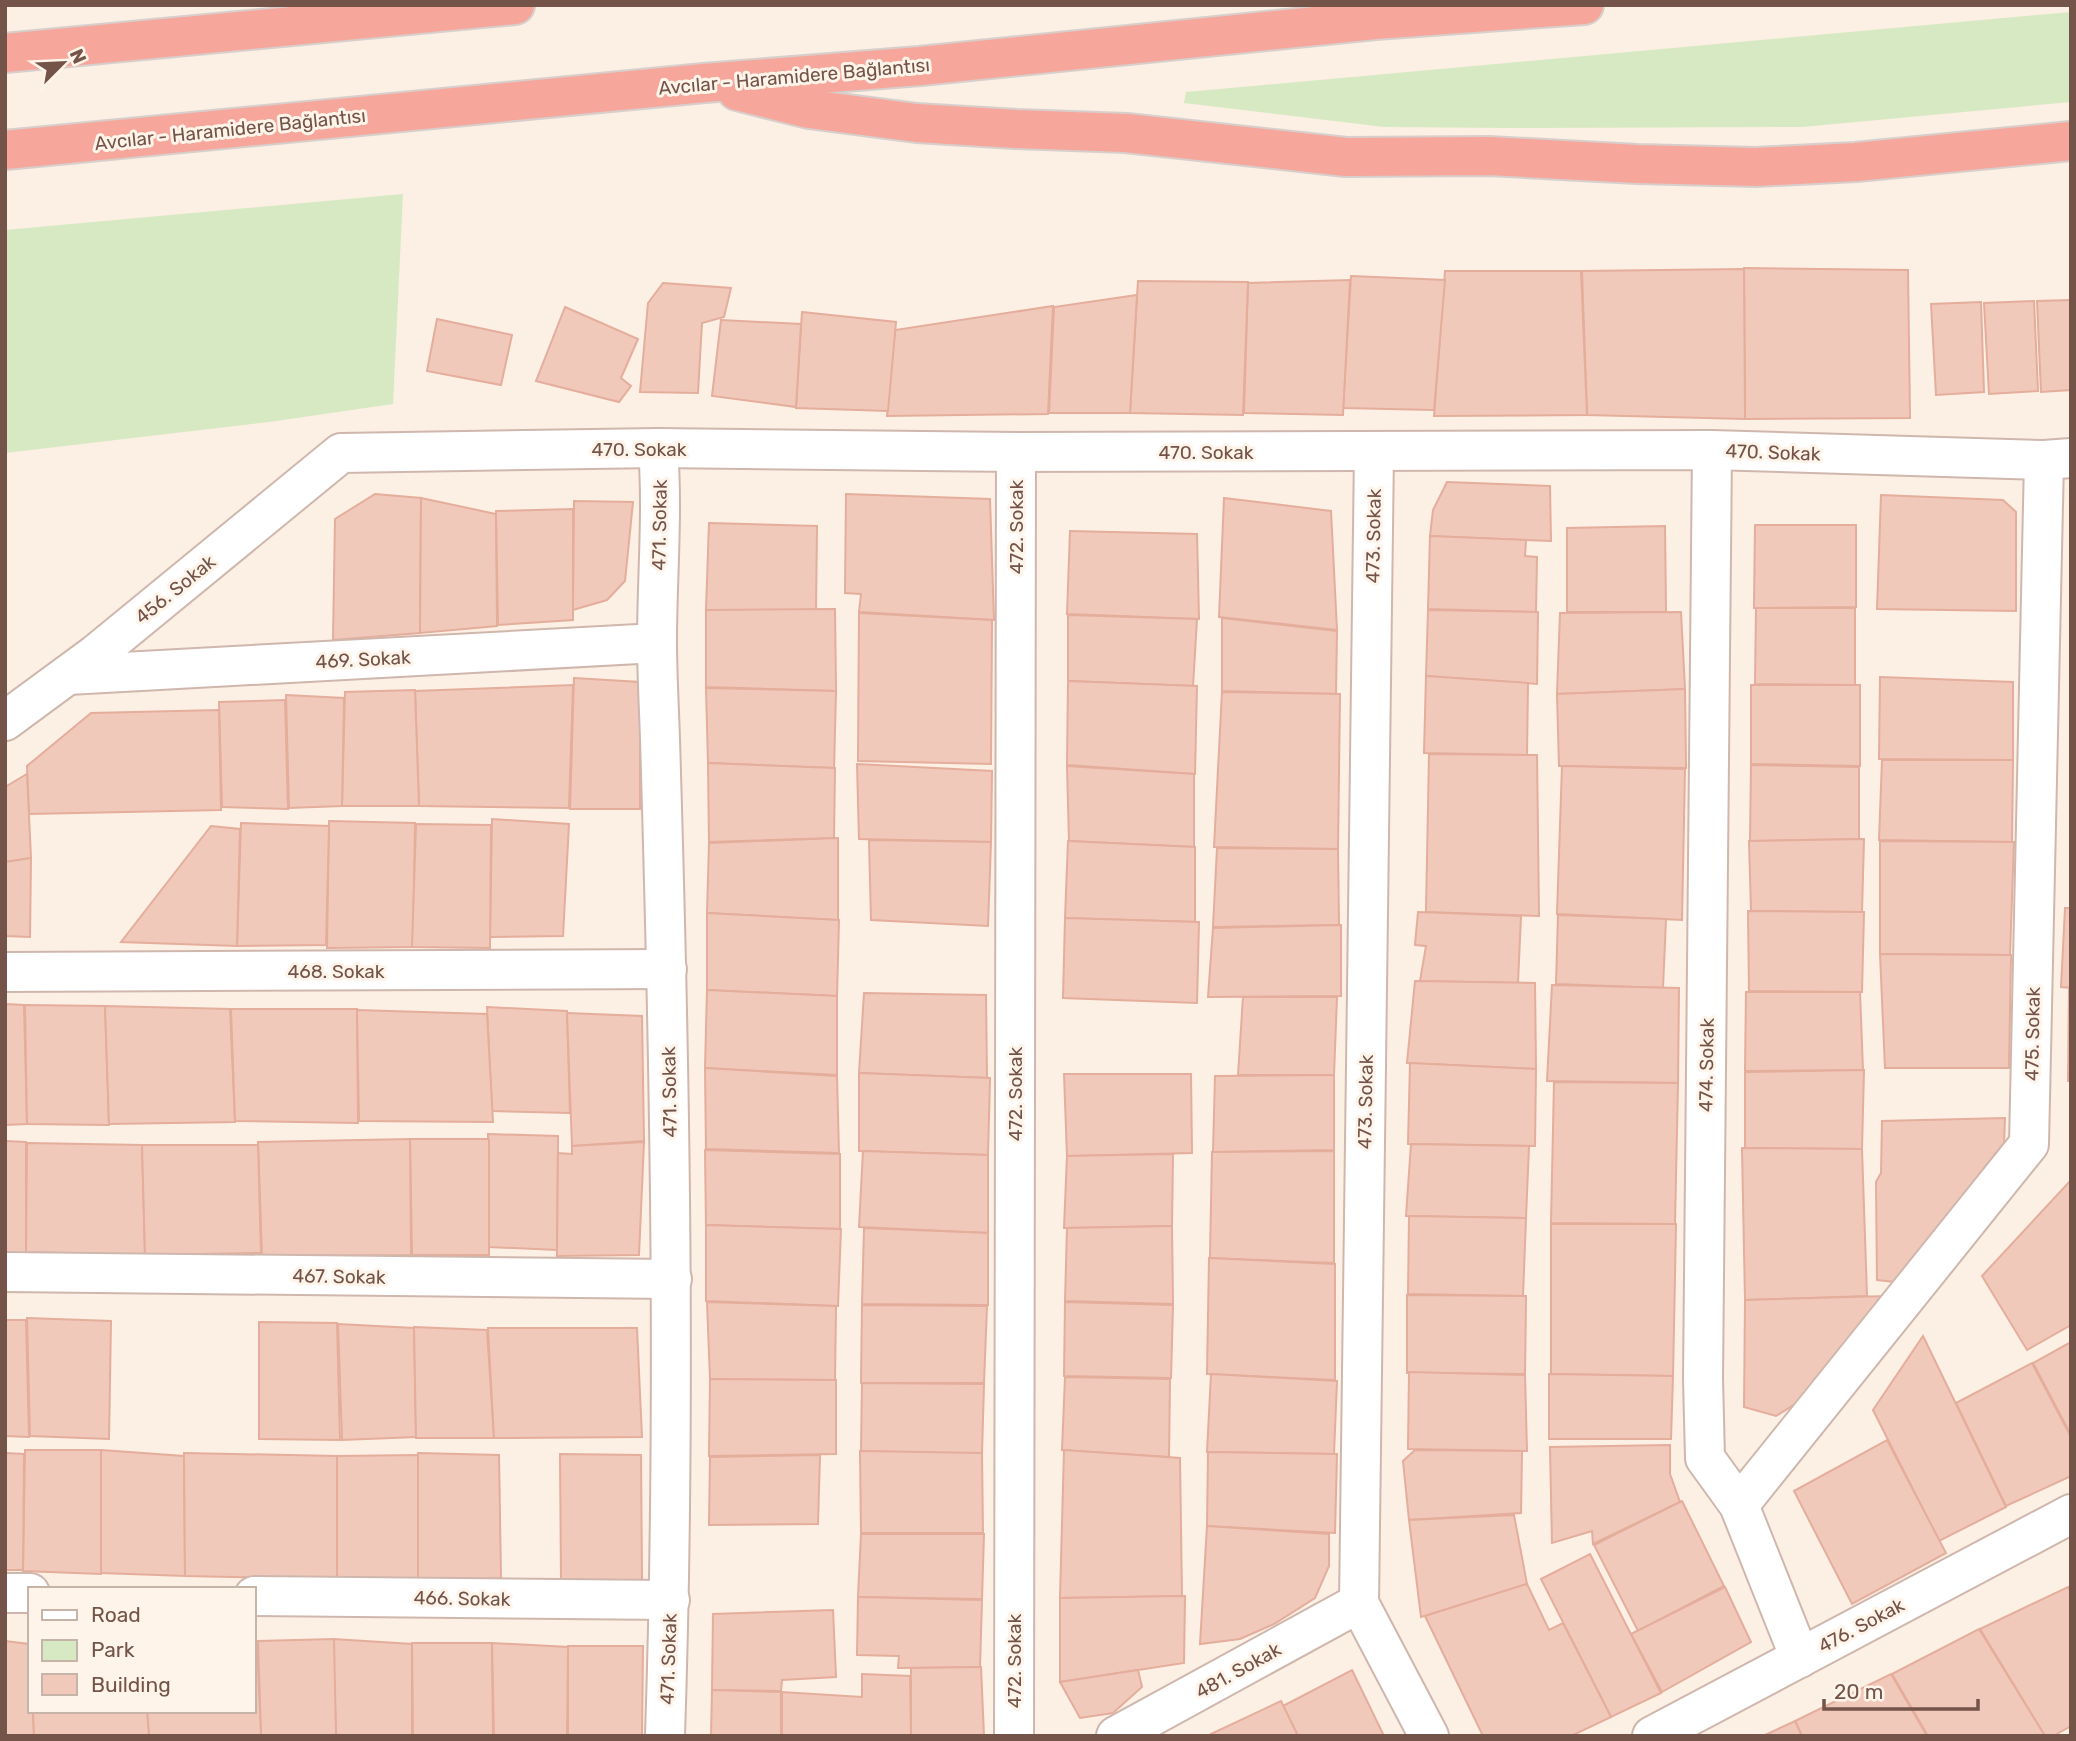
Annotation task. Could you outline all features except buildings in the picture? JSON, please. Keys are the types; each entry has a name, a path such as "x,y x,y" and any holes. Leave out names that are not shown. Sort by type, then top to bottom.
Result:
{"highway":[{"path":"149,40 205,15 236,5"},
{"path":"5,53 515,5"},
{"name":"Avcılar - Haramidere Bağlantısı","path":"5,150 704,83 920,66 1375,20 1584,5"},
{"path":"704,83 809,108 917,123 1126,133 1346,158 1489,156 1756,167 1857,162 2071,141"}],"street":[{"name":"470. Sokak","path":"341,453 659,448 1016,452 1712,450 2057,459"},
{"name":"471. Sokak","path":"659,448 661,492 657,643 667,969 672,1279 670,1600 665,1736"},
{"name":"474. Sokak","path":"1712,450 1703,1379 1705,1458 1739,1505 1800,1658"},
{"name":"472. Sokak","path":"1014,1736 1016,452"},
{"name":"473. Sokak","path":"1374,452 1359,1603 1429,1736"},
{"name":"456. Sokak","path":"5,721 68,675 341,453"},
{"name":"475. Sokak","path":"1739,1505 2029,1144 2057,459"},
{"name":"469. Sokak","path":"68,675 657,643"},
{"name":"468. Sokak","path":"5,972 667,969"},
{"name":"467. Sokak","path":"5,1272 672,1279"},
{"name":"476. Sokak","path":"1652,1736 2071,1514"},
{"path":"5,1593 28,1593"},
{"name":"466. Sokak","path":"256,1596 670,1600"},
{"name":"481. Sokak","path":"1116,1736 1359,1603"}],"green space":[{"path":"2071,12 2071,102 1802,127 1512,128 1384,127 1184,103 1186,92"},
{"path":"403,194 393,404 269,422 5,453 5,230"}]}
